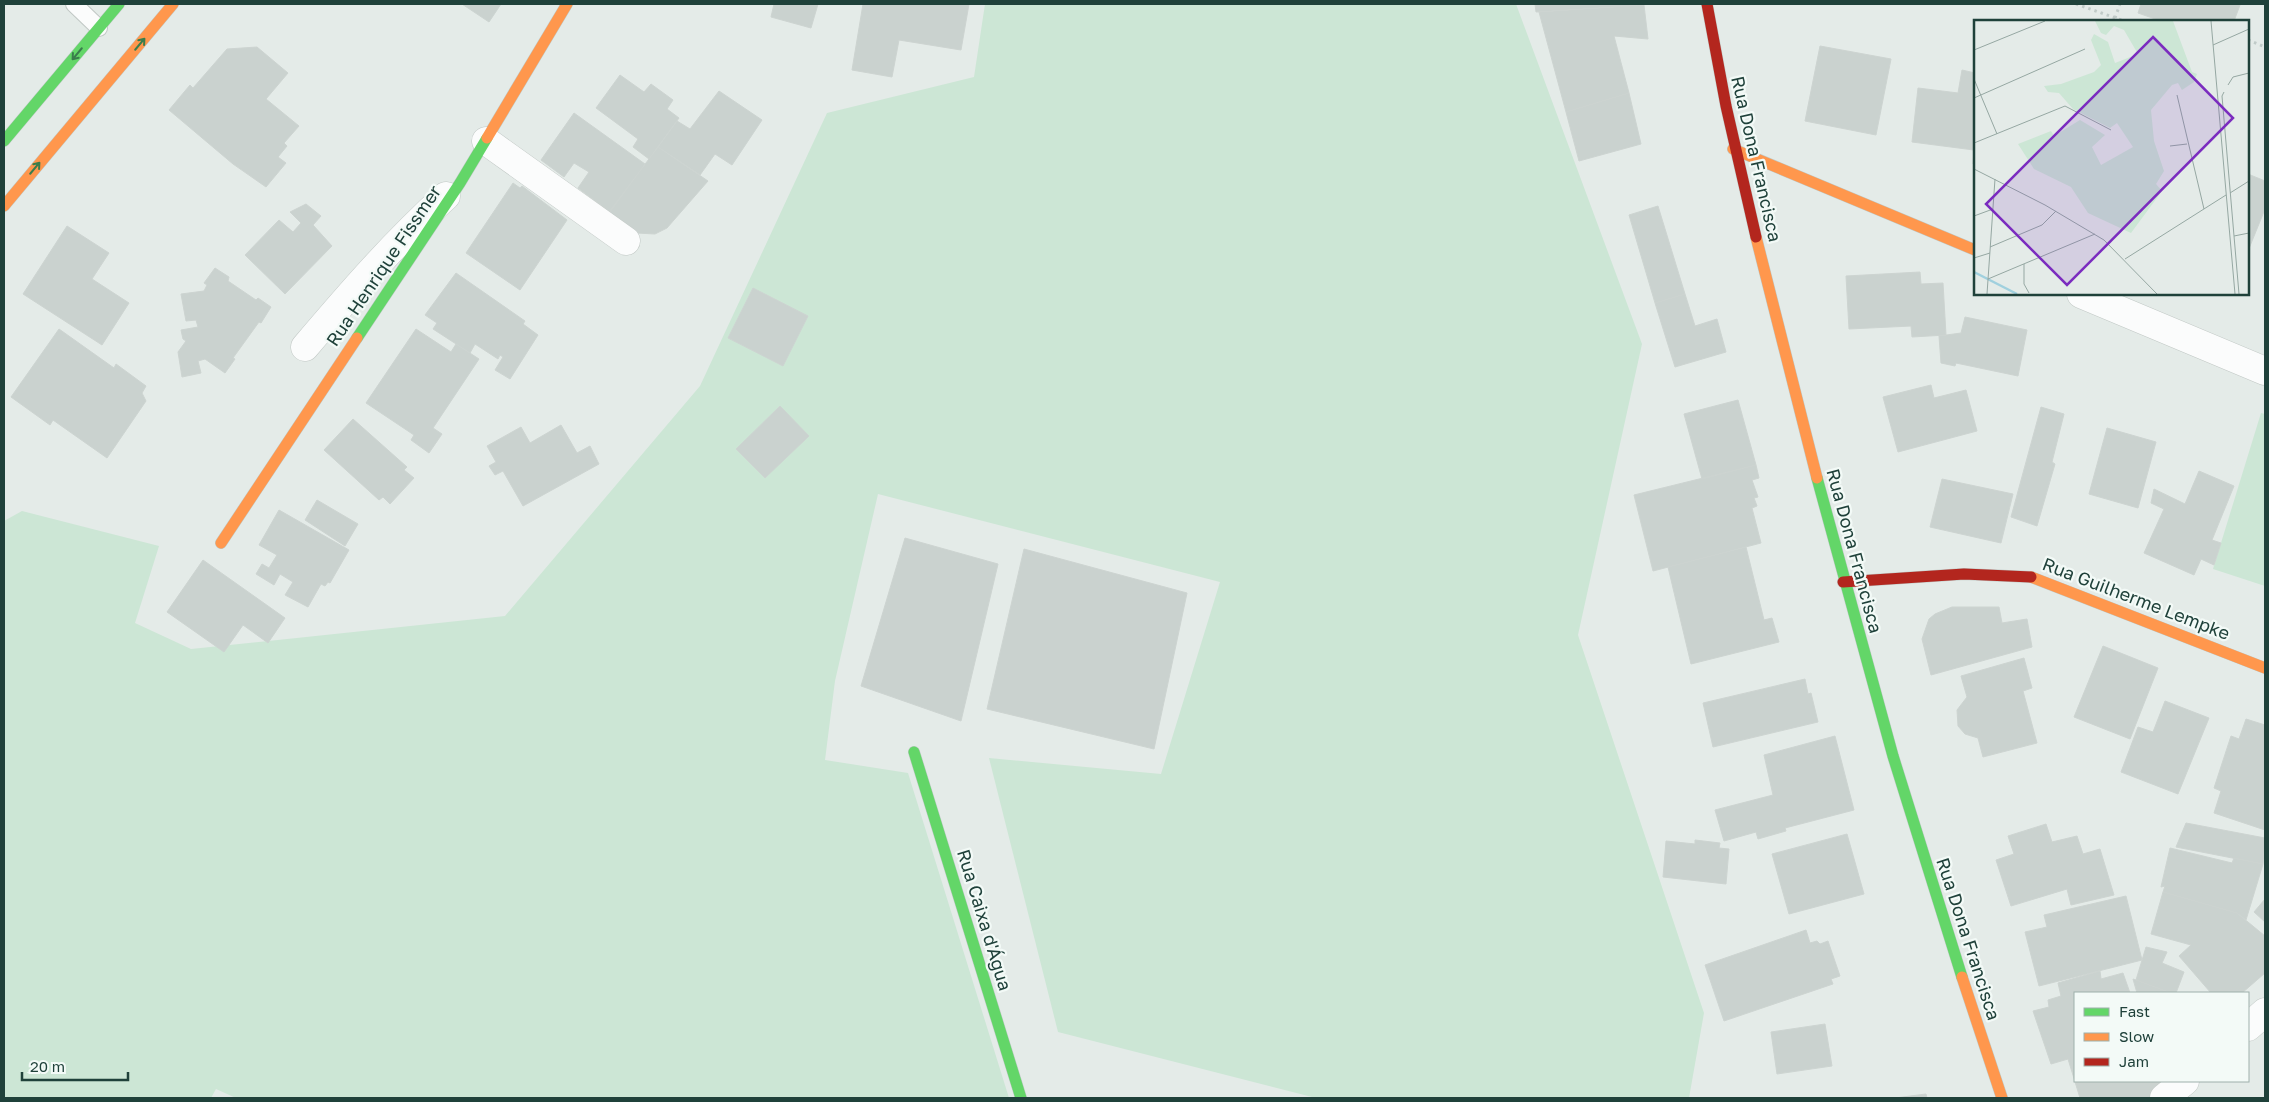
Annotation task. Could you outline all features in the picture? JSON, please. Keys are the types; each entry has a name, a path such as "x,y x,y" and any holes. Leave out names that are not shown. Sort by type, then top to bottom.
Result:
{"street":[{"path":"4,141 119,4"},
{"path":"4,206 173,4"},
{"name":"Rua Henrique Fissmer","path":"221,543 460,183 567,4"},
{"name":"Rua Dona Francisca","path":"1706,4 1733,149 1843,582 1926,868 2002,1098"},
{"path":"486,141 626,241"},
{"path":"1733,149 1974,250"},
{"path":"305,347 407,231 460,183"},
{"path":"2083,295 2265,370"},
{"name":"Rua Guilherme Lempke","path":"1843,582 1976,574 2010,574 2036,578 2265,668"},
{"name":"Rua Caixa d'Água","path":"914,752 1021,1098"},
{"path":"2164,1098 2184,1082"}],"lane":[{"path":"74,4 99,28"}],"path":[{"path":"2076,4 2121,20"},
{"path":"2115,18 2120,4"},
{"path":"2249,40 2265,47"}],"green space":[{"path":"985,4 1516,4 1642,344 1578,635 1704,1013 1689,1098 1316,1098 1058,1032 989,758 1161,774 1220,582 878,494 835,681 825,760 908,773 1009,1098 236,1098 216,1089 211,1098 4,1098 4,521 22,511 159,546 135,623 191,649 505,616 700,386 827,113 974,77"},
{"path":"2261,413 2265,414 2265,586 2213,569"}],"building":[{"path":"462,4 501,4 489,22"},
{"path":"774,4 818,4 811,28 771,17"},
{"path":"863,4 969,4 961,50 899,40 892,77 852,70"},
{"path":"1535,4 1644,4 1644,5 1536,12"},
{"path":"2141,4 2240,5 2234,20 2158,20 2138,13"},
{"path":"1644,5 1648,39 1614,36 1629,93 1566,112 1539,12"},
{"path":"1820,46 1891,59 1876,135 1805,121"},
{"path":"257,47 288,73 266,99 299,126 284,143 287,146 278,157 286,163 266,187 233,164 169,110 190,85 193,88 227,49"},
{"path":"1962,70 1974,73 1974,150 1912,142 1918,88 1958,93"},
{"path":"620,75 644,92 651,84 673,100 667,109 679,118 649,159 633,147 638,139 596,108"},
{"path":"719,91 762,120 732,165 715,154 700,175 658,147 677,121 690,129"},
{"path":"1629,93 1641,144 1579,161 1566,112"},
{"path":"574,113 645,164 610,212 578,188 589,172 574,163 564,177 541,160"},
{"path":"658,147 708,181 667,228 655,234 637,233 609,212"},
{"path":"2249,174 2265,181 2265,209 2249,249"},
{"path":"513,183 520,188 522,186 567,220 520,290 466,253"},
{"path":"306,204 321,216 313,225 332,246 285,294 245,255 279,220 293,232 301,223 290,212"},
{"path":"1658,206 1685,294 1655,303 1629,215"},
{"path":"67,226 109,253 92,279 129,303 102,345 23,294"},
{"path":"215,268 229,277 228,281 256,300 258,298 271,307 261,323 259,322 233,358 235,359 225,373 205,359 198,361 201,373 182,377 178,352 186,341 183,339 181,330 198,327 196,320 186,321 181,294 204,291 207,285 204,283"},
{"path":"1920,272 1921,284 1943,283 1946,335 1912,337 1911,326 1849,329 1846,276"},
{"path":"456,273 525,321 523,324 538,335 510,379 495,370 503,357 500,355 498,359 475,344 470,353 433,329 437,323 425,315"},
{"path":"753,288 808,316 783,366 728,338"},
{"path":"1685,294 1695,326 1717,319 1726,352 1675,367 1655,303"},
{"path":"1965,317 2027,330 2018,376 1956,363 1955,366 1941,363 1939,336 1961,333"},
{"path":"59,329 114,368 116,364 146,386 142,393 146,401 107,458 53,420 50,425 11,397"},
{"path":"416,329 451,352 456,344 479,359 433,428 442,434 429,453 411,440 414,435 366,403"},
{"path":"1931,385 1934,398 1966,390 1977,431 1898,452 1883,397"},
{"path":"1738,400 1756,465 1702,479 1684,414"},
{"path":"780,406 809,436 765,478 736,449"},
{"path":"2041,407 2064,414 2052,462 2055,464 2037,526 2011,517"},
{"path":"353,419 407,467 404,470 414,478 390,504 383,497 379,500 324,450"},
{"path":"561,425 577,453 590,446 599,464 523,506 503,471 495,475 489,466 496,462 487,446 521,427 530,443"},
{"path":"2107,428 2156,442 2138,508 2089,494"},
{"path":"1756,465 1759,478 1752,480 1758,497 1754,498 1757,506 1752,508 1761,543 1653,571 1634,495"},
{"path":"2199,471 2234,486 2212,540 2221,543 2214,565 2201,559 2194,575 2144,553 2164,509 2151,503 2154,489 2185,504"},
{"path":"1942,479 2013,494 2001,543 1930,527"},
{"path":"317,500 358,524 345,546 305,520"},
{"path":"279,510 349,550 330,583 328,582 325,586 321,584 308,607 285,595 293,582 280,574 274,585 256,574 262,564 269,568 277,555 259,545"},
{"path":"905,538 998,564 961,721 861,686"},
{"path":"1746,547 1764,620 1772,618 1779,642 1691,664 1668,567"},
{"path":"1024,549 1187,593 1154,749 987,709"},
{"path":"203,560 285,618 268,643 243,625 224,652 167,612"},
{"path":"1952,607 1999,607 2002,623 2027,619 2032,647 1931,675 1922,639 1929,619 1935,614"},
{"path":"2103,646 2158,668 2130,739 2074,717"},
{"path":"2024,658 2032,688 2023,691 2037,743 1983,757 1978,738 1965,734 1958,726 1957,710 1967,697 1961,676"},
{"path":"1805,679 1808,694 1811,693 1818,722 1713,747 1703,703"},
{"path":"2165,701 2209,718 2178,794 2121,772 2138,727 2153,732"},
{"path":"2246,719 2265,725 2265,830 2214,813 2221,791 2214,788 2231,736 2239,739"},
{"path":"1835,736 1854,810 1785,828 1786,831 1758,839 1756,832 1724,841 1715,810 1773,795 1764,755"},
{"path":"2186,823 2265,838 2263,864 2176,847"},
{"path":"2046,824 2052,842 2077,836 2083,854 2100,849 2114,895 2071,905 2067,889 2011,906 1996,860 2014,854 2008,836"},
{"path":"1847,834 1864,894 1789,914 1772,854"},
{"path":"1695,840 1720,843 1719,848 1729,849 1726,884 1663,877 1666,841 1695,844"},
{"path":"2170,848 2232,863 2234,858 2263,864 2246,920 2237,913 2163,892 2165,886 2161,887"},
{"path":"2163,892 2237,913 2265,936 2265,973 2243,992 2210,992 2179,956 2191,945 2151,934"},
{"path":"2126,896 2142,960 2039,986 2025,932 2047,927 2044,915"},
{"path":"2265,899 2265,922 2254,912"},
{"path":"1806,930 1810,943 1817,941 1820,944 1828,941 1840,976 1831,979 1833,984 1724,1021 1705,965"},
{"path":"2146,947 2167,952 2162,963 2184,972 2176,992 2168,992 2136,980"},
{"path":"2100,971 2101,979 2123,973 2130,992 2074,992 2074,1078 2068,1059 2051,1064 2033,1011 2049,1007 2048,1000 2061,996 2058,983"},
{"path":"2133,979 2168,992 2137,992"},
{"path":"1825,1024 1832,1066 1777,1074 1771,1032"},
{"path":"2075,1082 2160,1082 2162,1087 2148,1098 2080,1098"},
{"path":"1926,1094 1927,1098 1895,1098"}],"traffic: fast":[{"path":"4,141 119,4"},
{"path":"357,338 460,183 487,138"},
{"path":"1817,478 1893,756 1962,977"},
{"path":"914,752 1021,1098"}],"traffic: slow":[{"path":"4,206 173,4"},
{"path":"487,138 567,4"},
{"path":"1733,149 1974,250"},
{"path":"1756,237 1817,478"},
{"path":"221,543 357,338"},
{"path":"2031,577 2265,668"},
{"path":"1962,977 2002,1098"}],"traffic: jam":[{"path":"1707,4 1726,106 1756,237"},
{"path":"1843,582 1964,574 2031,577"}]}
